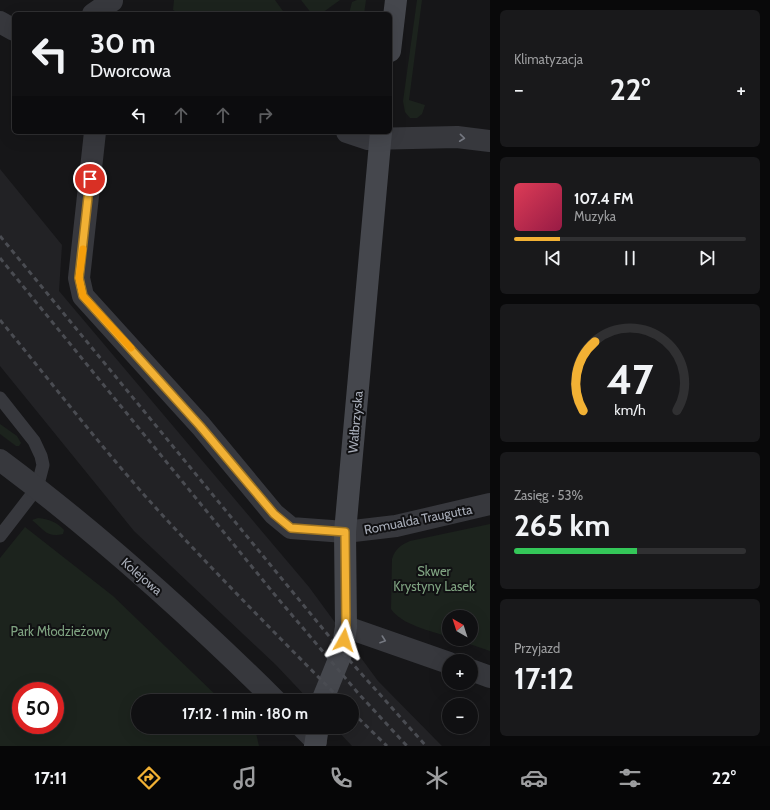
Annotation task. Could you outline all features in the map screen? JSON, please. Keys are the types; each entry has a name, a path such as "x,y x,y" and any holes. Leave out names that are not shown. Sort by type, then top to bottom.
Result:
{"main road":[{"path":"392,34 396,0"},
{"name":"Wałbrzyska","path":"325,694 342,652 346,627 345,532 380,135"}],"street":[{"path":"100,12 116,7"},
{"path":"0,22 12,29"},
{"name":"Romualda Traugutta","path":"95,134 79,278 83,296 183,406 274,514 291,528 345,532 396,526 490,504"},
{"path":"353,134 368,139 380,135 433,138 457,137 490,141"},
{"name":"Kolejowa","path":"0,460 37,488 163,594 269,694"},
{"path":"346,627 442,661"},
{"path":"478,673 490,677"}],"lane":[{"path":"0,398 34,441 42,456 43,465 37,488 0,536"}],"shaded area":[{"path":"0,169 62,245 59,291 309,587 378,681 442,746 352,746 341,734 359,734 359,694 303,694 276,665 134,531 0,366"}],"green space":[{"path":"174,0 275,0 284,12 176,12 173,10"},
{"path":"301,0 340,0 323,12 310,12"},
{"path":"357,0 366,0 364,12 350,12 352,2"},
{"path":"417,0 422,0 409,100 425,105 422,114 417,118 410,118 405,112 403,101"},
{"path":"0,424 17,436 21,443 19,446 16,446 0,434"},
{"path":"38,518 56,523 64,530 63,534 49,534 32,520"},
{"name":"Skwer Krystyny Lasek","path":"490,524 490,651 475,646 478,646 478,610 442,610 442,635 409,623 396,615 391,609 392,559 399,548 410,541"},
{"name":"Park Młodzieżowy","path":"25,527 113,596 215,694 131,694 131,734 256,734 259,746 0,746 0,558"}],"railway":[{"path":"0,236 342,652 426,746"},
{"path":"0,258 275,595 358,693 407,746"},
{"path":"0,320 96,438 155,507 224,581 335,694"},
{"path":"359,719 387,746"}],"slow traffic":[{"path":"83,249 79,278 83,296 131,348"}],"route":[{"path":"90,179 79,278 83,296 174,396 274,514 291,528 345,532 346,627 344,640"}]}
